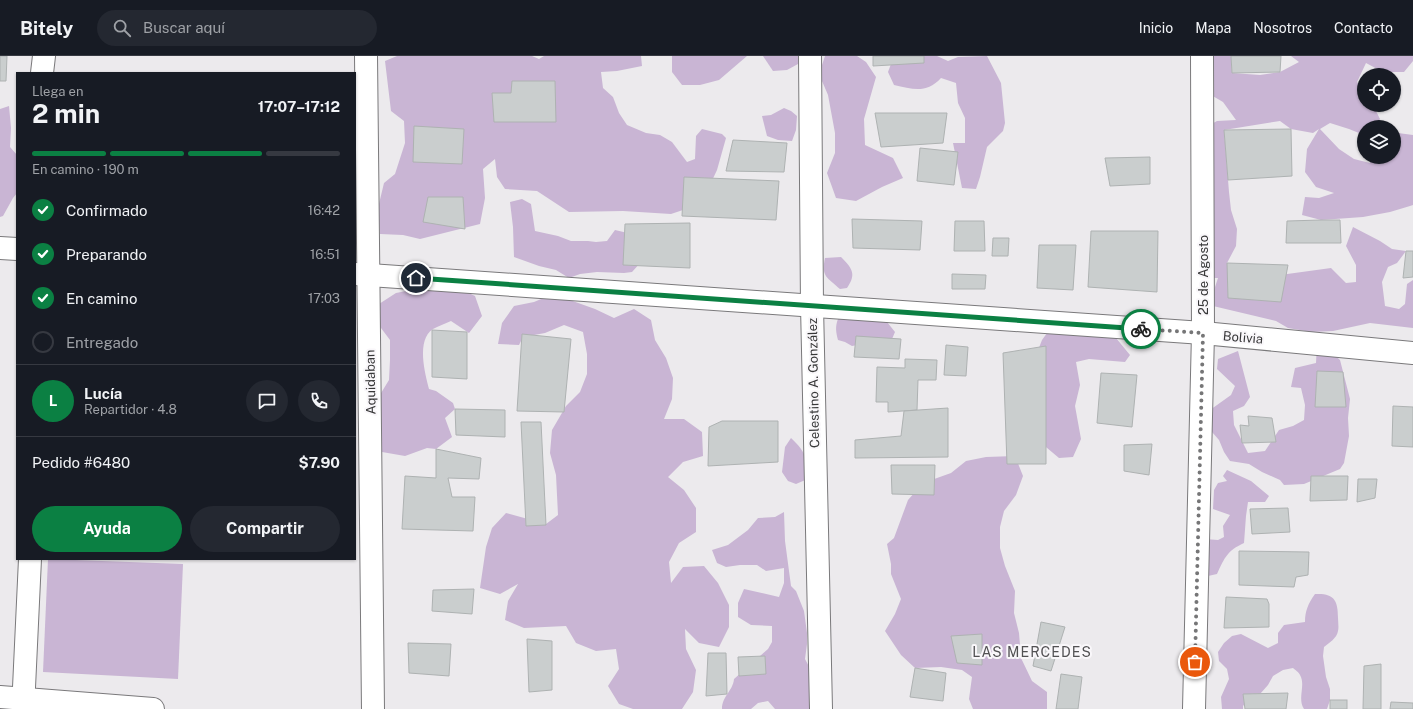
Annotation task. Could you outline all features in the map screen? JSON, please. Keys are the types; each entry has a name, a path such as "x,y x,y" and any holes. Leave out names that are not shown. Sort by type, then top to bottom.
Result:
{"street":[{"path":"42,72 44,56"},
{"name":"Aquidaban","path":"366,56 362,275 373,709"},
{"name":"Celestino A. González","path":"810,56 812,306 821,709"},
{"name":"25 de Agosto","path":"1194,709 1203,333 1202,56"},
{"name":"Bolivia","path":"362,275 1203,333 1413,353"},
{"path":"23,704 30,560"},
{"path":"0,697 23,704 153,709"}],"shaded area":[{"path":"397,56 532,56 539,59 544,56 641,56 642,66 617,71 601,72 603,88 613,97 619,113 627,125 646,133 660,135 672,142 687,162 695,159 696,136 702,129 722,134 726,138 717,170 701,204 671,214 623,211 569,212 537,191 505,189 497,177 495,159 483,169 485,198 480,224 420,239 403,235 380,234 378,208 384,183 395,174 405,143 404,121 391,111 385,61"},
{"path":"672,56 747,56 719,80 700,85 682,85 672,72"},
{"path":"763,56 798,56 798,64 787,70 773,71"},
{"path":"825,56 857,56 866,62 876,77 864,119 865,145 893,158 903,178 856,201 836,198 827,173 835,153 835,133 828,95 819,74"},
{"path":"894,56 937,56 948,61 958,57 987,56 1001,83 1005,123 1003,131 987,147 976,189 962,188 953,143 965,143 965,118 958,103 956,83 941,78 930,86 919,89 894,85 888,72"},
{"path":"1211,56 1231,56 1232,73 1260,75 1280,72 1299,62 1291,56 1413,56 1413,61 1404,72 1401,72 1401,68 1375,68 1366,63 1364,68 1357,68 1357,112 1376,112 1379,120 1357,120 1357,132 1330,123 1320,129 1339,149 1357,160 1357,164 1401,164 1401,133 1413,135 1413,205 1390,212 1363,217 1321,220 1302,215 1305,197 1319,198 1334,193 1316,187 1305,172 1307,149 1319,129 1313,133 1291,129 1280,121 1224,130 1231,210 1237,229 1236,246 1227,263 1238,290 1280,275 1331,268 1346,283 1356,282 1356,265 1346,246 1353,227 1392,249 1406,251 1397,263 1388,267 1382,282 1385,306 1399,309 1405,304 1407,284 1413,280 1413,328 1370,323 1333,331 1311,332 1288,328 1276,321 1213,306 1213,293 1218,278 1208,278 1209,217 1214,208 1210,197 1208,126 1217,121 1236,120 1223,102 1211,95"},
{"path":"9,106 11,128 10,147 16,154 16,194 3,216 0,217 0,109"},
{"path":"784,108 797,116 796,130 792,141 778,140 767,136 762,116 771,115"},
{"path":"522,199 531,204 535,231 558,236 571,241 596,242 607,241 615,230 632,234 641,262 632,272 597,272 580,274 569,278 556,270 539,266 514,257 510,202"},
{"path":"841,257 852,271 852,279 847,288 840,289 826,276 824,264 825,258"},
{"path":"456,287 475,296 482,316 469,333 451,321 433,329 428,334 423,349 424,366 429,389 436,391 453,403 455,409 445,418 452,437 436,449 427,448 405,456 382,452 370,436 378,398 389,380 390,340 378,324 379,304 396,293 416,289"},
{"path":"553,294 595,309 614,318 634,309 651,320 655,340 666,358 673,378 672,399 664,419 684,419 702,432 703,456 683,462 668,477 684,490 696,508 696,532 679,543 669,562 671,583 683,567 704,566 718,583 729,605 729,627 719,647 699,643 685,629 686,649 696,670 693,692 682,709 633,709 619,704 608,686 619,669 616,649 596,651 576,643 566,626 524,628 505,620 508,601 518,584 500,594 480,588 486,547 492,528 506,513 546,524 558,515 556,475 550,453 552,430 566,406 580,392 587,374 587,354 583,332 564,325 545,333 523,337 519,345 498,344 502,323 514,306 534,302"},
{"path":"838,319 880,320 887,322 895,332 892,339 852,346 838,340 836,325"},
{"path":"1050,329 1111,332 1130,355 1125,362 1089,359 1076,362 1080,385 1075,406 1081,439 1073,457 1059,458 1040,442 1035,358 1042,340"},
{"path":"1317,344 1328,349 1340,360 1350,399 1348,418 1349,436 1344,463 1340,469 1304,484 1284,485 1280,480 1249,464 1230,461 1219,440 1212,432 1210,410 1231,395 1235,386 1217,369 1218,359 1238,351 1250,397 1244,406 1233,411 1234,425 1248,453 1265,451 1279,430 1293,426 1304,420 1305,405 1301,388 1291,387 1295,368 1316,363"},
{"path":"791,438 805,456 810,478 796,484 788,481 782,472 785,447"},
{"path":"1015,456 1023,476 1016,495 1004,511 1000,527 1000,548 1005,566 1015,591 1014,613 1019,633 1021,658 1032,681 1047,692 1047,709 973,709 969,699 972,677 962,670 941,667 915,668 901,655 885,631 895,614 901,599 891,574 891,564 887,544 894,538 908,500 923,483 951,473 966,461 986,457"},
{"path":"1227,470 1251,481 1269,496 1265,502 1248,502 1244,543 1227,555 1217,574 1208,576 1205,539 1218,540 1224,537 1223,526 1230,515 1213,509 1214,490 1218,483 1227,481 1223,476"},
{"path":"784,512 785,541 791,586 796,591 804,611 807,633 805,659 814,676 814,709 775,709 768,701 758,703 751,709 722,709 722,704 732,687 734,679 768,649 772,642 772,626 751,625 738,617 738,603 744,589 779,597 784,583 784,568 766,571 757,565 726,567 717,563 712,550 728,545 748,530 758,518 775,517"},
{"path":"48,560 183,564 178,679 43,672"},
{"path":"1315,594 1331,596 1336,602 1338,612 1337,634 1324,647 1323,656 1326,677 1330,689 1330,700 1327,709 1304,709 1301,701 1302,679 1299,673 1293,668 1283,670 1273,676 1268,685 1260,694 1250,698 1243,706 1243,709 1222,709 1221,697 1229,679 1227,669 1219,661 1218,652 1224,643 1232,636 1241,634 1268,648 1278,643 1278,633 1284,625 1305,622 1307,608"}],"building":[{"path":"0,56 7,56 6,81 0,81"},
{"path":"873,56 924,56 924,63 873,66"},
{"path":"1231,56 1281,56 1280,72 1232,73"},
{"path":"512,81 555,81 556,122 494,122 492,93 511,93"},
{"path":"875,113 947,113 943,143 881,147"},
{"path":"414,126 464,129 462,164 413,162"},
{"path":"1291,129 1292,176 1228,180 1224,130"},
{"path":"733,140 787,143 784,172 726,171"},
{"path":"920,148 958,152 954,185 917,181"},
{"path":"1150,157 1150,184 1110,186 1105,158"},
{"path":"684,177 779,181 776,220 682,216"},
{"path":"428,197 463,197 465,229 423,222"},
{"path":"852,219 922,221 920,250 853,248"},
{"path":"1340,220 1341,243 1286,243 1287,221"},
{"path":"955,221 984,221 985,251 954,251"},
{"path":"690,223 690,268 623,265 625,224"},
{"path":"1091,231 1158,231 1157,292 1088,287"},
{"path":"993,238 1009,238 1008,256 992,256"},
{"path":"1039,245 1076,245 1073,290 1037,288"},
{"path":"1406,251 1413,251 1413,277 1403,278"},
{"path":"1227,263 1288,265 1281,302 1228,298"},
{"path":"952,274 986,275 985,289 952,289"},
{"path":"432,330 467,332 467,379 432,377"},
{"path":"522,334 571,339 564,412 517,411"},
{"path":"856,336 901,339 899,359 854,357"},
{"path":"946,345 968,347 966,376 944,375"},
{"path":"1046,346 1046,464 1007,464 1003,353"},
{"path":"905,359 937,360 936,380 918,380 917,410 888,412 888,402 876,402 877,367 905,368"},
{"path":"1317,371 1343,372 1346,407 1315,407"},
{"path":"1101,373 1137,375 1132,427 1097,423"},
{"path":"1393,406 1413,407 1413,447 1392,446"},
{"path":"948,408 948,457 855,458 855,440 901,436 904,411"},
{"path":"455,409 505,410 505,437 456,435"},
{"path":"1248,416 1272,418 1276,442 1242,443 1240,425 1249,426"},
{"path":"722,421 778,421 778,462 708,466 709,427"},
{"path":"521,422 541,422 546,525 526,526"},
{"path":"1152,444 1149,475 1124,471 1124,445"},
{"path":"436,449 481,458 479,479 448,478 452,497 475,497 473,531 402,529 405,476 436,478"},
{"path":"891,465 935,465 934,495 892,494"},
{"path":"1311,476 1348,476 1347,500 1310,501"},
{"path":"1358,479 1377,479 1375,498 1357,502"},
{"path":"1288,508 1290,532 1252,534 1250,509"},
{"path":"1239,551 1309,552 1308,575 1296,577 1294,587 1239,585"},
{"path":"474,589 472,614 432,611 433,590"},
{"path":"1226,597 1267,599 1269,604 1269,627 1224,628"},
{"path":"1041,622 1065,627 1051,671 1033,666"},
{"path":"982,634 982,665 957,663 951,636"},
{"path":"527,639 552,641 552,690 529,692"},
{"path":"408,643 451,644 449,676 409,673"},
{"path":"708,653 726,653 727,694 706,696"},
{"path":"765,656 766,674 739,676 738,657"},
{"path":"1381,664 1381,709 1363,709 1364,666"},
{"path":"915,668 946,673 943,701 910,697"},
{"path":"1061,674 1082,677 1078,709 1056,709"},
{"path":"1288,693 1286,709 1245,709 1243,694"},
{"path":"1330,700 1347,700 1347,709 1330,709"},
{"path":"1391,702 1413,703 1413,709 1390,709"}],"way so far":[{"path":"1141,329 1203,333 1195,662"}],"district":[{"name":"LAS MERCEDES","path":"1032,652"}],"route":[{"path":"416,278 1141,329"}]}
